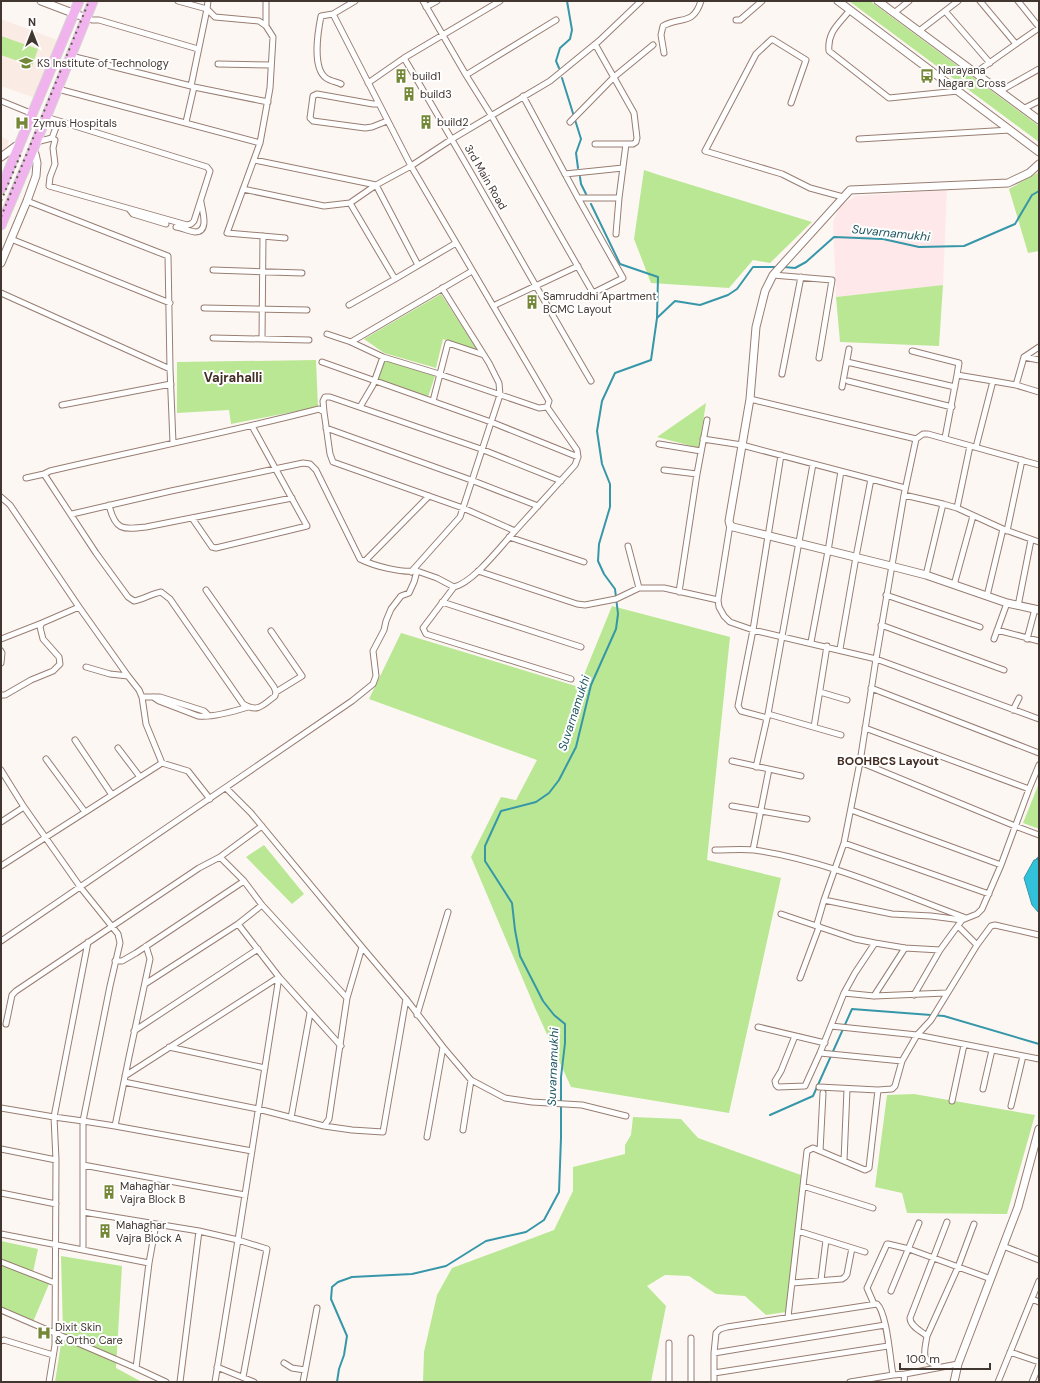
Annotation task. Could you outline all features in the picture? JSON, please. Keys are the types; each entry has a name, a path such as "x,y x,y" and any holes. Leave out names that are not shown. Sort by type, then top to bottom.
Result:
{"highway":[{"path":"1,225 93,1"},
{"path":"1,189 76,8"}],"street":[{"path":"41,1 76,8"},
{"path":"53,1 76,8 87,16 94,15 99,20 198,49"},
{"path":"178,1 207,9 215,17 259,21 266,26 273,37 270,88 260,143 227,233 285,238"},
{"path":"186,122 193,87 198,49 208,1"},
{"path":"266,1 266,26"},
{"path":"341,84 326,78 321,70 316,47 321,16 334,14 355,1"},
{"path":"423,1 491,115 593,293 623,278 523,96"},
{"path":"426,7 437,1"},
{"path":"368,83 442,34 500,1"},
{"path":"243,189 324,206 350,204 376,185 411,166 491,115 550,81 595,44 641,1"},
{"path":"664,53 660,34 663,26 669,22 684,20 692,17 698,11 701,1"},
{"path":"736,20 740,20 762,1"},
{"path":"838,1 1039,152"},
{"path":"878,1 1039,120"},
{"path":"894,13 909,1"},
{"path":"919,31 958,1"},
{"path":"980,1 1016,44"},
{"path":"975,73 1039,28 1018,1"},
{"path":"850,10 830,35 828,42 829,51 889,98 958,91"},
{"path":"945,11 990,63"},
{"path":"334,14 411,166 549,401 547,407"},
{"path":"466,75 556,20"},
{"path":"791,103 806,60 772,38 756,54 705,150 782,174 810,188 843,197"},
{"path":"595,44 634,113 637,138 636,142 633,144 595,144"},
{"path":"570,122 614,77 653,45"},
{"path":"71,56 193,87 268,102"},
{"name":"3rd Main Road","path":"404,58 592,381"},
{"path":"218,64 271,65"},
{"path":"1000,91 1039,69"},
{"path":"58,89 260,143"},
{"path":"379,104 317,94 313,96 310,118 313,121 365,128 387,121"},
{"path":"1,100 33,114"},
{"path":"1023,109 1039,101"},
{"path":"46,117 58,122 207,167 210,171 194,221 187,225 49,186 55,164 53,148 55,140 52,138 58,122"},
{"path":"859,140 1010,130"},
{"path":"36,142 52,138"},
{"path":"616,234 626,144"},
{"path":"1,157 16,146 19,146"},
{"path":"1,263 36,176 37,163 35,154 32,152"},
{"path":"254,160 376,185"},
{"path":"1039,164 1029,174 1008,183 850,190 773,275 765,292 756,328 750,399 729,521 730,525 718,600 719,607 724,616 730,622 753,630 811,642 876,659 1039,720"},
{"path":"565,174 624,168"},
{"path":"376,185 418,265"},
{"path":"578,198 619,198"},
{"path":"27,201 168,256 173,443"},
{"path":"176,226 195,232 203,228 205,222 201,201"},
{"path":"350,204 395,279"},
{"path":"128,208 133,214 166,224"},
{"path":"262,339 263,236"},
{"path":"11,239 170,303"},
{"path":"349,305 456,243"},
{"path":"493,306 578,266"},
{"path":"213,270 302,273"},
{"path":"351,342 472,271"},
{"path":"773,275 832,280 819,358"},
{"path":"782,374 801,277"},
{"path":"1,941 81,888 352,701 374,684 376,676 373,651 384,630 391,609 401,596 409,593 414,582 414,571 460,517 481,449 500,395 499,383 484,355 442,288"},
{"path":"1,293 170,368"},
{"path":"204,308 307,310"},
{"path":"327,334 351,342 383,357 440,374 539,408 547,407"},
{"path":"213,338 308,340"},
{"path":"433,401 448,343 484,355"},
{"path":"1016,385 1024,357 1039,347"},
{"path":"842,387 849,349"},
{"path":"912,351 959,363 945,438"},
{"path":"360,407 375,380 383,357"},
{"path":"1024,357 1039,360"},
{"path":"322,362 491,422 578,457"},
{"path":"847,362 955,387"},
{"path":"957,375 1016,385 1039,392"},
{"path":"848,381 952,407"},
{"path":"976,447 993,381"},
{"path":"62,405 171,384"},
{"path":"515,531 463,508 333,462 330,454 324,412 323,401 325,397 330,397 360,407 481,449 561,481"},
{"path":"750,399 916,439"},
{"path":"547,407 577,450 578,457 575,465 476,574 460,585 454,587 423,628 426,634 570,680"},
{"path":"26,478 50,471 252,426 319,409 324,412"},
{"path":"679,592 696,474 707,420"},
{"path":"192,518 212,547 219,548 307,526 252,426"},
{"path":"326,428 471,480 538,506"},
{"path":"800,978 819,927 817,924 844,842 851,810 891,566 905,488 916,439 923,434 928,434 1022,460 1039,463"},
{"path":"703,439 742,445 905,488"},
{"path":"659,444 701,451"},
{"path":"957,508 970,446"},
{"path":"781,455 753,630 738,706 741,711 814,726 841,735"},
{"path":"987,596 1022,460"},
{"path":"72,514 303,463 310,464 316,470 360,558 388,568 414,571 437,578 454,587"},
{"path":"756,767 767,716 813,464"},
{"path":"664,470 696,474"},
{"path":"811,642 841,471"},
{"path":"44,474 72,514 96,553 128,597 134,601 161,592 170,598 243,704 248,707 260,708 275,696 276,692 302,676 271,631"},
{"path":"840,649 871,479"},
{"path":"904,495 957,508 1005,530 1039,542"},
{"path":"365,561 429,496"},
{"path":"1,497 10,505 79,607 139,690 142,697 146,724 162,763"},
{"path":"109,505 113,519 118,525 123,528 130,529 292,498"},
{"path":"926,576 943,504"},
{"path":"954,585 973,516"},
{"path":"730,525 828,552 891,566 1007,603 1037,609 1027,639"},
{"path":"509,537 584,562"},
{"path":"1018,606 1031,540"},
{"path":"628,546 639,588"},
{"path":"478,571 577,604 585,605 616,599 639,588 664,588 718,600"},
{"path":"206,590 235,629 276,692"},
{"path":"886,595 980,627"},
{"path":"442,602 581,647"},
{"path":"994,639 1007,603"},
{"path":"1,639 79,607"},
{"path":"1,695 53,671 60,664 59,657 43,639 40,627 42,623"},
{"path":"881,625 1004,670"},
{"path":"997,630 1039,641"},
{"path":"814,726 827,646"},
{"path":"1,651 1,663"},
{"path":"86,667 110,674 128,676"},
{"path":"871,688 1039,753"},
{"path":"820,692 847,700"},
{"path":"142,697 153,697 159,701 198,716 248,707"},
{"path":"1014,710 1019,698"},
{"path":"865,728 1029,789"},
{"path":"75,740 112,795"},
{"path":"118,748 140,777"},
{"path":"46,759 85,812"},
{"path":"732,761 801,776"},
{"path":"860,762 1039,835"},
{"path":"1,866 162,763 188,771 210,799"},
{"path":"824,900 892,914 964,919 977,914 982,909 1001,865 1039,765"},
{"path":"753,850 769,769"},
{"path":"1,770 24,807 81,888 118,934 120,943 83,1121 83,1250"},
{"path":"226,788 262,826 406,999 442,1047 472,1080 505,1098 532,1102 582,1104 626,1116"},
{"path":"732,806 807,819"},
{"path":"1,822 24,807"},
{"path":"851,810 1001,865"},
{"path":"6,1024 12,995 16,991 199,868 220,857 262,826"},
{"path":"844,842 988,894"},
{"path":"715,850 753,850 796,858 835,869 964,919"},
{"path":"220,857 244,881 262,905 348,998"},
{"path":"116,961 122,961 146,946 244,881"},
{"path":"145,984 238,924 262,905"},
{"path":"417,1015 448,912"},
{"path":"780,914 855,939 904,948 940,950"},
{"path":"914,995 940,950 964,919"},
{"path":"238,924 279,977 341,1046"},
{"path":"819,1087 878,1090 894,1088 902,1061 917,1035 931,1020 976,945 992,926 995,925 1039,935"},
{"path":"958,926 976,945"},
{"path":"49,1382 55,1333 56,1160 54,1117 88,942"},
{"path":"795,1036 781,1071 775,1081 778,1087 805,1086 825,1043 844,994 855,973 875,943"},
{"path":"115,1126 150,959 146,946"},
{"path":"324,1126 329,1119 348,998 362,947"},
{"path":"874,996 904,948"},
{"path":"134,1031 258,949"},
{"path":"125,1076 279,977"},
{"path":"214,1382 279,977"},
{"path":"844,994 874,996 946,993"},
{"path":"124,1082 258,1109 324,1126 383,1132 406,999"},
{"path":"291,1118 310,1013"},
{"path":"831,1026 917,1035 1039,1059"},
{"path":"758,1027 825,1043"},
{"path":"952,1101 964,1045"},
{"path":"169,1047 265,1068"},
{"path":"427,1137 442,1047"},
{"path":"983,1089 992,1050"},
{"path":"820,1053 902,1061"},
{"path":"1011,1106 1023,1056"},
{"path":"463,1130 472,1080"},
{"path":"844,1161 847,1089"},
{"path":"788,1317 807,1151 813,1148 865,1170 869,1168 878,1090"},
{"path":"820,1151 823,1093"},
{"path":"1,1108 115,1126 252,1151"},
{"path":"954,1382 958,1364 1018,1207 1039,1129"},
{"path":"1,1149 56,1160"},
{"path":"82,1165 245,1195"},
{"path":"803,1186 873,1208"},
{"path":"1,1193 56,1204"},
{"path":"83,1212 200,1231 267,1249 243,1377"},
{"path":"927,1336 913,1325 910,1318 947,1222"},
{"path":"891,1290 919,1223"},
{"path":"136,1368 149,1263 156,1224"},
{"path":"940,1367 931,1364 924,1355 927,1336 958,1268 974,1224"},
{"path":"180,1382 200,1231"},
{"path":"798,1231 865,1252"},
{"path":"1,1234 149,1263"},
{"path":"821,1280 826,1240"},
{"path":"874,1304 867,1288 887,1244 909,1249 991,1279"},
{"path":"1003,1246 1039,1260"},
{"path":"792,1283 845,1277 847,1274 852,1248"},
{"path":"1,1262 55,1283"},
{"path":"998,1382 1039,1280"},
{"path":"1032,1299 1039,1302"},
{"path":"714,1382 716,1333 720,1329 874,1304 879,1306 886,1325 893,1375"},
{"path":"303,1382 317,1308"},
{"path":"1,1310 166,1382"},
{"path":"714,1353 886,1325"},
{"path":"691,1338 691,1382"},
{"path":"1,1341 4,1340 53,1354"},
{"path":"669,1343 669,1382"},
{"path":"714,1373 888,1346"},
{"path":"1010,1352 1039,1362"},
{"path":"284,1363 292,1368 305,1370"},
{"path":"850,1382 958,1364"},
{"path":"1032,1382 1039,1365"},
{"path":"217,1367 254,1382"},
{"path":"904,1382 905,1374"}],"shaded area":[{"name":"KS Institute of Technology","path":"1,19 60,41 38,99 1,86"},
{"path":"1,137 9,140 7,147 1,150"},
{"path":"947,190 943,285 836,297 833,222 839,207 856,196"}],"green space":[{"path":"849,1 870,1 1039,126 1039,142"},
{"path":"1,36 38,49 32,66 1,55"},
{"path":"644,170 812,222 770,263 753,260 729,288 651,283 634,239"},
{"path":"1039,172 1039,251 1028,253 1009,189"},
{"path":"943,285 939,346 840,342 836,297"},
{"path":"441,294 478,351 443,339 436,368 384,353 364,339"},
{"path":"316,360 318,407 231,424 229,410 177,413 177,362"},
{"path":"385,360 435,376 428,397 378,380"},
{"path":"706,403 699,448 657,437"},
{"path":"612,606 730,637 707,860 781,878 729,1113 571,1087 535,1008 471,857 501,797 516,800 537,760 369,699 401,633 579,687"},
{"path":"1039,783 1039,829 1023,823"},
{"path":"264,845 304,894 292,904 246,857"},
{"path":"914,1094 1035,1115 1007,1214 907,1213 902,1193 875,1187 887,1095"},
{"path":"633,1117 681,1119 698,1138 801,1175 786,1312 766,1315 745,1296 716,1294 689,1276 665,1275 647,1286 666,1306 651,1382 423,1382 424,1352 437,1295 452,1268 554,1230 573,1191 573,1167 625,1154 625,1145 631,1135"},
{"path":"1,1241 38,1249 32,1277 49,1284 33,1322 1,1308"},
{"path":"61,1256 122,1266 116,1368 142,1382 55,1382 63,1331"}],"water":[{"path":"1039,859 1039,913 1032,905 1024,878 1034,860"}],"waterway":[{"path":"559,68 556,61 560,48 570,39 572,30 567,1"},
{"path":"562,78 581,139 576,153 578,168"},
{"path":"580,177 581,184 586,194"},
{"name":"Suvarnamukhi","path":"784,267 795,268 806,262 834,237 883,239 919,247 964,246 1015,224 1032,195 1039,191"},
{"path":"591,204 620,264 658,277 657,318"},
{"name":"Suvarnamukhi","path":"337,1382 347,1336 331,1299 332,1287 338,1282 352,1277 412,1274 446,1266 486,1241 526,1232 544,1220 559,1192 561,1077 565,1043 565,1024 554,1015 543,1001 520,956 512,903 485,861 485,846 501,811 536,802 549,793 559,780 576,747 591,685 616,629 618,614 615,589 604,574 598,561 599,544 610,507 610,484 602,464 597,431 602,401 615,373 651,360 657,318 675,301 700,305 728,295 737,289 753,267 777,267"},
{"path":"770,1115 813,1096 852,1009 944,1016 1039,1044"}],"railway":[{"path":"1,217 89,1"},
{"path":"1,201 22,151"}],"place":[{"name":"KS Institute of Technology","path":"26,63"},
{"name":"build1","path":"401,76"},
{"name":"Narayana Nagara Cross","path":"927,76"},
{"name":"build3","path":"409,94"},
{"name":"build2","path":"426,122"},
{"name":"Zymus Hospitals","path":"22,123"},
{"name":"Samruddhi Apartment BCMC Layout","path":"532,302"},
{"name":"Mahaghar Vajra Block B","path":"109,1192"},
{"name":"Mahaghar Vajra Block A","path":"105,1231"},
{"name":"Dixit Skin & Ortho Care","path":"44,1333"}],"district":[{"name":"Vajrahalli","path":"233,377"},
{"name":"BOOHBCS Layout","path":"888,761"}]}
